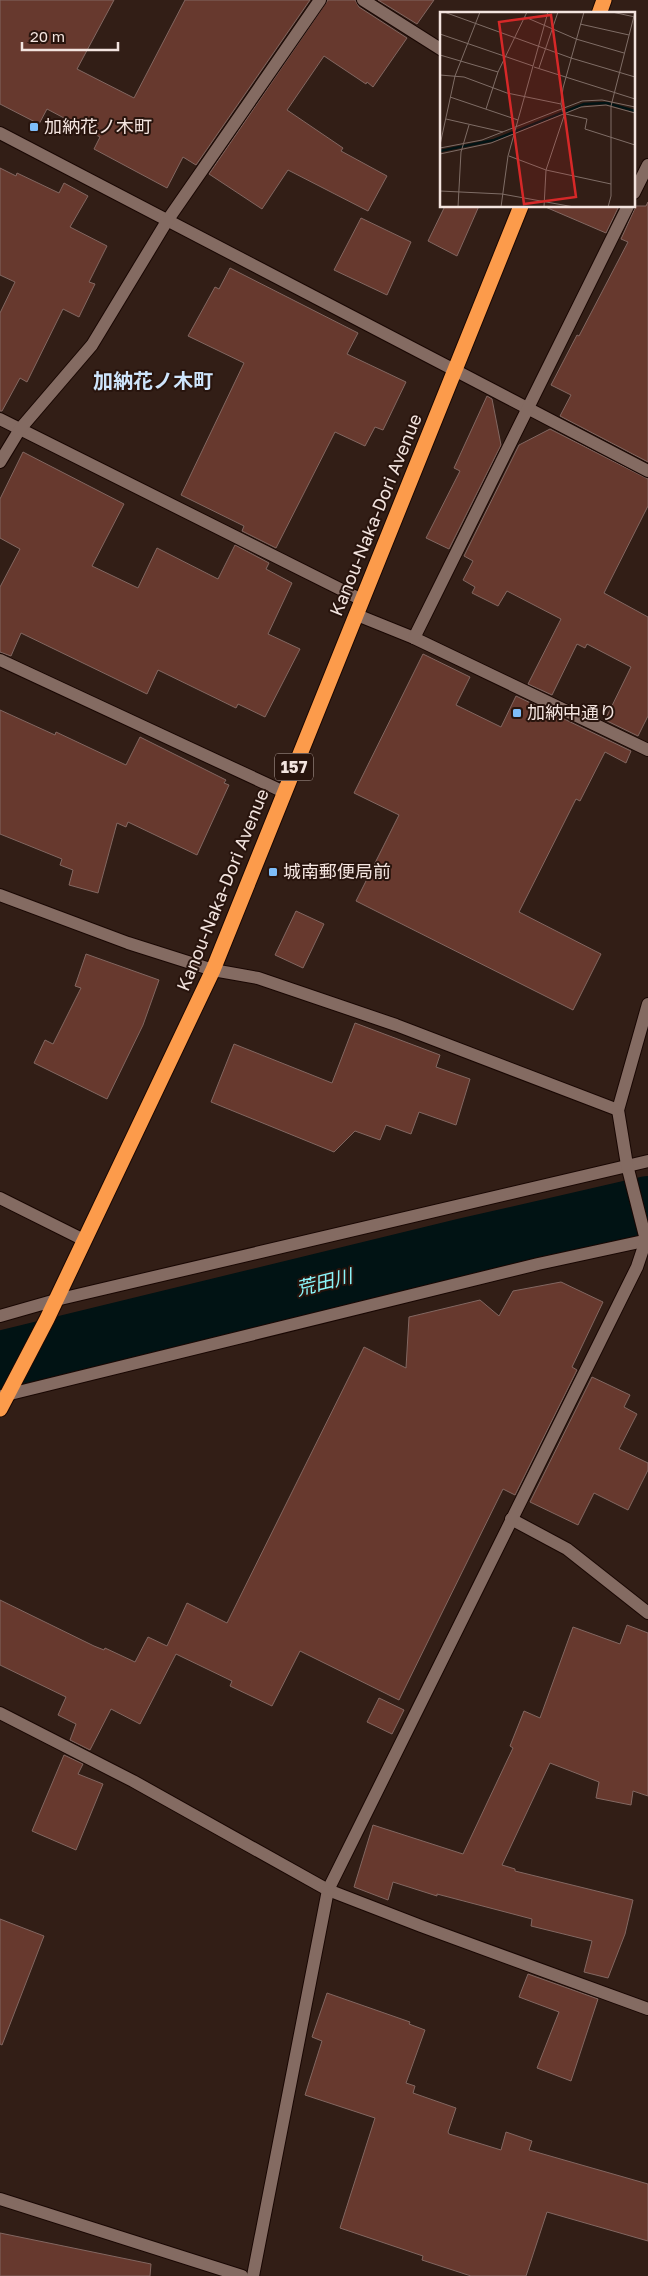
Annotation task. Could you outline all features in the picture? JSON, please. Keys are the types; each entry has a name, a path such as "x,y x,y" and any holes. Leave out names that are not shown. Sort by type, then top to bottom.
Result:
{"highway":[{"path":"600,12 604,0"},
{"name":"Kanou-Naka-Dori Avenue","path":"0,1409 4,1395 47,1319 213,970 520,208"}],"street":[{"path":"0,462 20,429 92,345 167,221 320,0"},
{"path":"363,0 440,49"},
{"path":"0,132 648,472"},
{"path":"636,188 644,170"},
{"path":"414,638 627,208"},
{"path":"0,419 362,600"},
{"path":"357,615 414,638 648,750"},
{"path":"0,660 284,792"},
{"path":"0,895 128,943 213,970 258,978 396,1025 618,1110"},
{"path":"253,2276 328,1890 637,1268 646,1237 628,1172 618,1110 648,1004"},
{"path":"0,1316 56,1300 628,1172 648,1161"},
{"path":"0,1198 84,1240"},
{"path":"4,1395 646,1237"},
{"path":"511,1519 567,1549 648,1613"},
{"path":"0,1713 133,1781 328,1890 648,2009"},
{"path":"0,2199 242,2276"}],"building":[{"path":"0,0 114,0 77,69 134,98 185,0 310,0 196,165 183,157 167,188 94,149 100,137 47,109 39,124 0,104"},
{"path":"328,0 355,0 359,7 407,38 373,87 324,56 287,110 343,148 341,151 387,176 368,211 288,170 262,209 209,174"},
{"path":"378,0 434,0 417,24"},
{"path":"0,168 16,176 17,173 59,193 64,183 88,196 70,227 107,246 89,282 95,284 79,317 63,309 27,382 20,378 2,411 0,411 0,313 15,282 0,275"},
{"path":"648,202 648,462 560,416 571,395 551,385 628,242 621,239 636,206 646,206"},
{"path":"444,208 478,208 457,256 428,241"},
{"path":"548,208 618,208 606,233"},
{"path":"361,218 411,242 387,295 334,270"},
{"path":"230,268 358,333 347,354 406,382 383,430 375,427 365,446 335,432 276,548 242,531 244,526 181,495 244,363 188,336 215,287 219,289"},
{"path":"487,396 492,399 501,445 449,549 426,538 460,471 454,468"},
{"path":"550,429 648,479 648,506 604,593 648,617 648,716 638,736 605,720 631,667 587,644 585,648 577,644 552,695 528,684 561,619 507,591 498,606 472,593 475,587 463,580 473,561 464,556 519,445"},
{"path":"23,452 124,504 92,566 138,588 157,548 218,579 235,545 269,563 266,569 292,583 268,634 300,649 265,717 238,704 236,708 158,670 147,694 21,633 11,656 0,652 0,587 20,549 0,538 0,499"},
{"path":"423,654 470,677 456,705 501,727 516,696 631,751 626,763 605,752 580,801 576,799 519,912 601,954 573,1010 356,901 399,815 354,793"},
{"path":"0,710 55,735 56,732 126,765 140,737 226,780 224,783 229,785 197,855 128,822 126,827 117,823 98,893 69,885 73,870 60,865 62,859 0,834"},
{"path":"296,911 324,924 303,968 275,955"},
{"path":"86,954 159,980 143,1025 107,1099 34,1063 45,1040 53,1044 81,988 75,986"},
{"path":"355,1023 440,1055 436,1067 470,1079 456,1125 419,1112 411,1134 386,1125 380,1140 355,1131 334,1152 211,1102 234,1044 332,1083"},
{"path":"561,1282 603,1302 572,1367 577,1370 515,1495 503,1489 399,1700 300,1651 272,1706 230,1686 232,1681 176,1654 140,1724 111,1709 90,1750 70,1740 76,1724 58,1715 66,1697 0,1665 0,1600 94,1646 104,1650 105,1648 135,1662 148,1637 167,1646 187,1603 227,1623 364,1347 406,1368 409,1317 480,1300 499,1316 513,1291"},
{"path":"592,1377 630,1395 624,1407 637,1414 619,1449 648,1463 648,1470 628,1510 594,1493 578,1525 530,1502"},
{"path":"627,1625 648,1633 648,1796 633,1791 631,1805 596,1798 599,1782 550,1763 502,1865 515,1869 515,1871 633,1900 625,1934 608,1978 584,1972 592,1941 531,1926 532,1919 437,1894 437,1896 393,1882 388,1900 354,1887 373,1825 463,1854 513,1748 510,1746 524,1711 540,1718 573,1627 620,1644"},
{"path":"379,1698 404,1710 392,1734 367,1722"},
{"path":"64,1755 83,1764 78,1774 103,1784 76,1850 32,1831"},
{"path":"0,1919 44,1936 2,2045 0,2044"},
{"path":"528,1974 598,1999 571,2081 537,2068 559,2012 519,1997"},
{"path":"327,1993 410,2022 409,2024 425,2030 406,2083 415,2086 413,2093 456,2108 449,2134 501,2150 506,2132 532,2141 529,2150 648,2184 648,2241 547,2212 526,2276 471,2276 422,2260 423,2256 340,2228 375,2118 305,2095 322,2041 312,2037"},
{"path":"0,2233 151,2264 150,2276 0,2276"}],"waterway":[{"name":"荒田川","path":"0,1360 465,1247 648,1205"}],"place":[{"name":"加納花ノ木町","path":"34,127"},
{"name":"加納中通り","path":"517,713"},
{"name":"城南郵便局前","path":"273,872"}],"district":[{"name":"加納花ノ木町","path":"153,381"}]}
